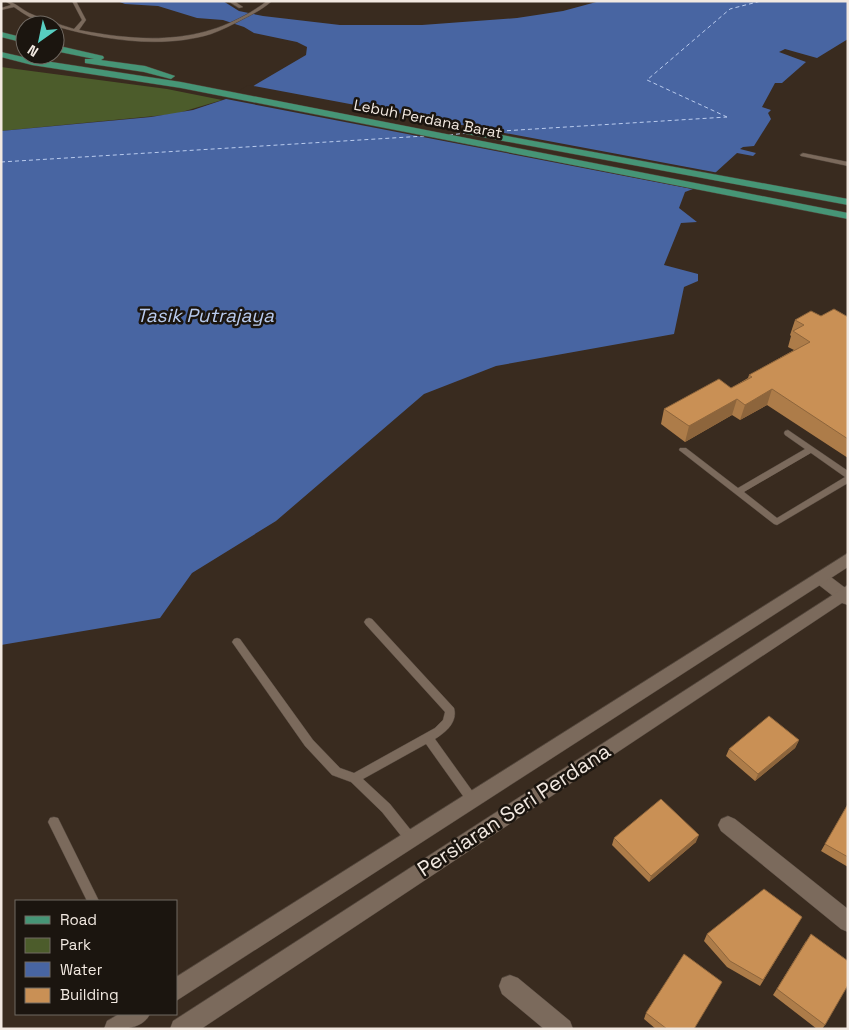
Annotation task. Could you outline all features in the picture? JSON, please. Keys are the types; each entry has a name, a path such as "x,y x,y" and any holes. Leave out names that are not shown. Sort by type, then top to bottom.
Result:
{"main road":[{"path":"1,34 15,38"},
{"path":"1,44 15,48"},
{"path":"65,50 145,70"},
{"name":"Lebuh Perdana Barat","path":"1,54 32,62 181,86 848,216"},
{"name":"Lebuh Perdana Barat","path":"65,58 145,70 848,202"},
{"path":"1,64 137,80"}],"street":[{"name":"Persiaran Seri Perdana","path":"178,989 410,838 821,578 848,559"},
{"path":"821,578 846,595"},
{"name":"Persiaran Seri Perdana","path":"181,1029 846,595"},
{"path":"728,825 848,922"},
{"path":"510,986 562,1029"},
{"path":"115,1029 137,1015"}],"lane":[{"path":"74,1 84,20 76,30"},
{"path":"230,1 241,7"},
{"path":"1,7 10,3 47,22 76,30 104,36 151,40 177,39 210,33 270,2"},
{"path":"803,155 848,164"},
{"path":"788,433 848,475"},
{"path":"738,492 811,449"},
{"path":"683,450 778,522 848,479"},
{"path":"355,778 440,731 448,722 450,711 370,622"},
{"path":"237,642 309,743 336,772 355,778 386,808 410,838"},
{"path":"428,738 472,799"},
{"path":"54,822 93,900"}],"green space":[{"path":"1,67 167,89 222,100 175,114 1,131"}],"water":[{"name":"Tasik Putrajaya","path":"117,1 223,1 239,11 263,16 340,25 422,25 517,18 563,11 600,1 848,1 848,39 817,58 785,49 779,52 806,62 782,83 775,83 762,107 771,110 768,113 771,119 754,146 740,149 756,153 753,156 737,153 715,173 709,183 685,192 679,208 697,222 681,223 664,265 698,274 698,281 684,287 674,334 496,366 424,394 276,521 192,573 160,618 1,645 1,131 151,117 193,110 238,95 306,55 307,47 297,42 254,33 244,27 223,20 197,18 158,6 125,4"}],"pier":[{"path":"248,85 719,173 711,185 697,190 221,98 237,92"}],"building":[{"path":"834,309 848,317 848,439 772,389 745,405 737,399 689,426 664,409 719,379 731,388 752,377 749,375 810,342 793,331 804,325 795,320 811,311 821,316"},
{"path":"769,716 799,740 758,774 729,749"},
{"path":"661,799 699,835 651,876 614,838"},
{"path":"848,804 848,857 825,844"},
{"path":"764,889 802,917 763,980 730,961 707,934"},
{"path":"811,934 848,961 848,985 825,1025 777,989"},
{"path":"684,954 722,982 694,1029 667,1029 646,1013"}],"ferry route":[{"path":"486,132 727,117 647,80 730,9 761,1"},
{"path":"449,135 467,133"},
{"path":"1,162 425,136"}]}
